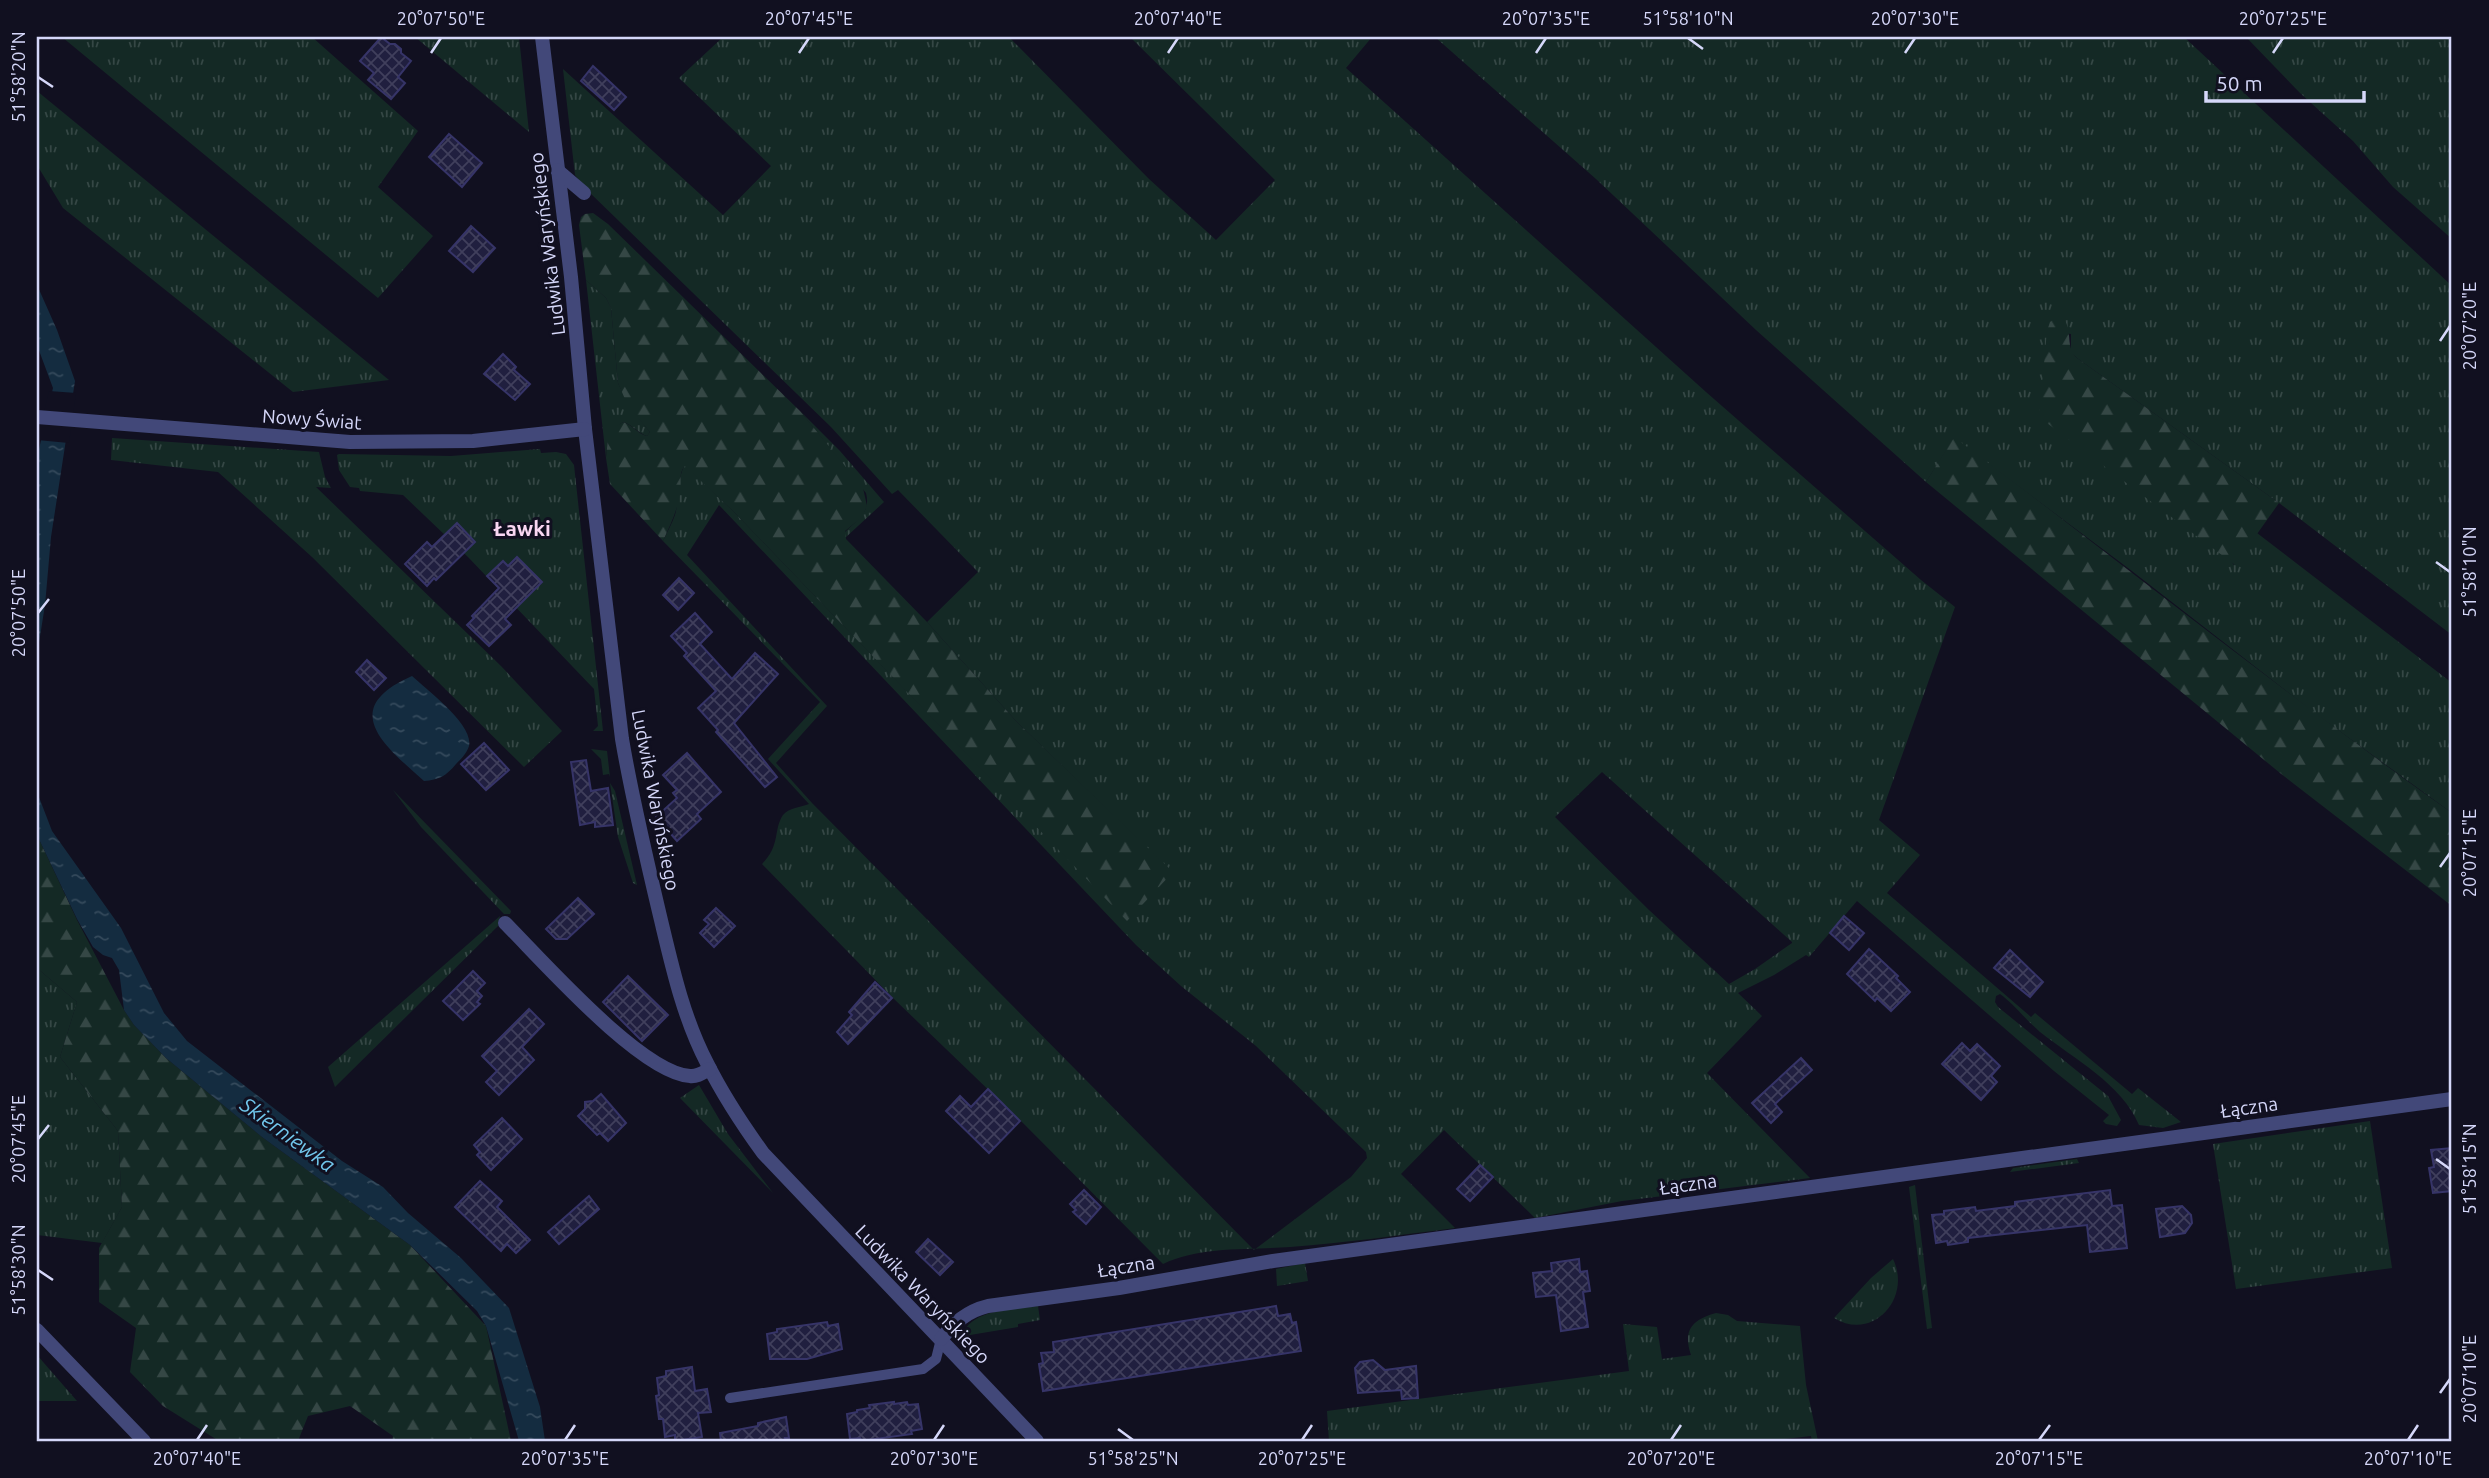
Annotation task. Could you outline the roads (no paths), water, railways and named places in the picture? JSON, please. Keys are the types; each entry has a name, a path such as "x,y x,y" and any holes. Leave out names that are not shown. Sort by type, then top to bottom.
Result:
{"street":[{"name":"Ludwika Waryńskiego","path":"542,37 571,277 612,664 630,787 670,960 685,1012 710,1069 732,1109 763,1153 1037,1441"},
{"path":"557,170 583,193"},
{"name":"Nowy Świat","path":"37,417 350,442 473,441 585,429"},
{"path":"505,923 593,1012 634,1047 668,1069 689,1076 710,1069"},
{"name":"Łączna","path":"941,1339 960,1319 977,1308 988,1306 1119,1288 1297,1258 2452,1099"},
{"path":"37,1330 144,1441"}],"lane":[{"path":"730,1398 923,1369 936,1359 941,1339"}],"water":[{"path":"37,285 75,381 51,537 37,655 37,458 53,388 37,345"},
{"path":"412,676 448,708 469,737 469,746 463,756 442,777 434,780 424,781 395,754 375,728 373,714 377,701 389,689"},
{"name":"Skierniewka","path":"37,792 52,831 121,928 164,1013 187,1041 342,1161 383,1187 408,1213 461,1258 509,1308 540,1407 545,1441 519,1441 486,1326 477,1311 410,1245 262,1137 166,1058 134,1025 124,1010 119,970 112,958 93,947 37,835"}],"district":[{"name":"Ławki","path":"522,528"}]}
